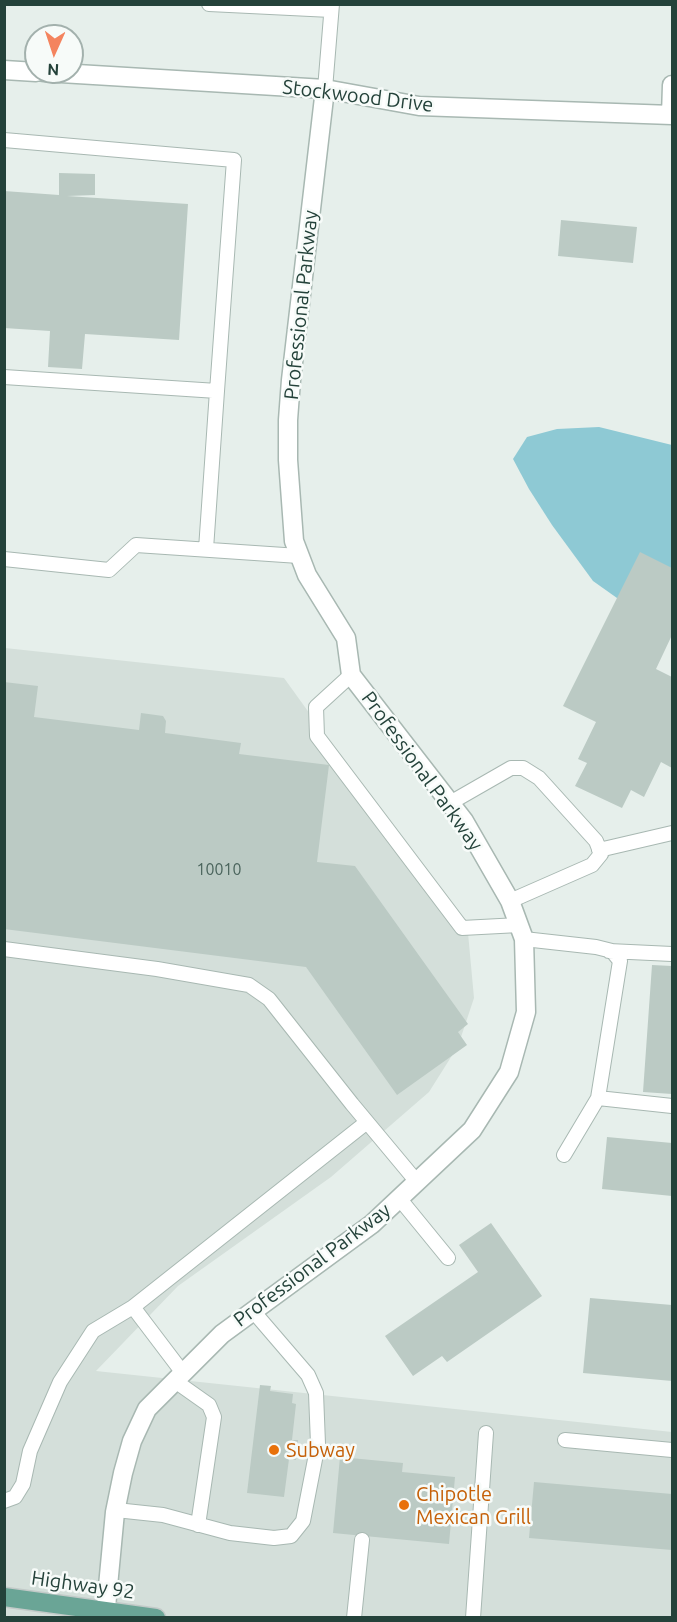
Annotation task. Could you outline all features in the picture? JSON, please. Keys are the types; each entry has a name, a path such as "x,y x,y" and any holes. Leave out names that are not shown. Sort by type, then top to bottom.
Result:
{"main road":[{"name":"Highway 92","path":"4,1597 105,1614 156,1617"}],"street":[{"path":"4,70 24,71"},
{"name":"Stockwood Drive","path":"84,74 325,89 419,106 672,115"},
{"path":"672,85 672,115"},
{"name":"Professional Parkway","path":"105,1614 116,1510 123,1473 137,1430 147,1409 222,1334 372,1224 472,1130 509,1072 526,1012 521,932 510,901 464,821 351,675 346,638 307,575 294,541 288,460 288,420 325,89"}],"lane":[{"path":"209,4 332,7 325,89"},
{"path":"4,140 234,160 206,549"},
{"path":"4,377 217,391"},
{"path":"4,559 109,570 136,545 299,556"},
{"path":"351,675 316,706 317,736 462,928 521,932 609,951 672,954"},
{"path":"450,803 511,768 523,768 539,778 596,841 601,854 592,865 510,901"},
{"path":"599,850 672,833"},
{"path":"4,949 157,969 249,985 269,999 417,1182"},
{"path":"564,1155 598,1098 620,961 609,951"},
{"path":"598,1098 672,1106"},
{"path":"4,1501 15,1497 23,1484 34,1441 60,1382 93,1331 133,1306 367,1122"},
{"path":"399,1198 448,1258"},
{"path":"133,1306 179,1377 209,1405 213,1417 198,1525"},
{"path":"116,1510 163,1515 230,1533 274,1538 291,1536 303,1521 318,1444 316,1393 308,1375 252,1311"},
{"path":"473,1617 486,1433"},
{"path":"565,1440 672,1450"},
{"path":"354,1617 362,1540"}],"shaded area":[{"path":"5,648 284,678 468,933 474,998 458,1046 429,1092 331,1177 178,1286 96,1371 672,1432 672,1617 5,1618"}],"water":[{"path":"599,427 672,445 672,637 593,581 552,525 513,459 527,437 557,429"}],"building":[{"path":"59,173 95,174 95,195 67,196 188,204 179,340 85,334 82,369 48,367 50,331 4,328 4,191 59,195"},
{"path":"561,220 637,227 633,263 558,256"},
{"path":"640,552 672,568 672,635 656,669 672,677 672,768 661,762 644,797 631,790 622,808 575,786 587,763 578,759 596,722 563,706"},
{"path":"4,682 38,686 34,717 139,730 141,713 163,716 166,721 165,733 241,743 239,754 329,765 317,862 355,866 468,1024 458,1032 467,1045 397,1095 306,967 4,929"},
{"path":"652,965 672,966 672,1094 643,1092"},
{"path":"607,1137 672,1143 672,1196 602,1189"},
{"path":"491,1223 542,1296 447,1362 442,1356 413,1376 385,1336 478,1272 459,1245"},
{"path":"590,1298 672,1305 672,1381 583,1373"},
{"name":"Subway","path":"260,1385 271,1386 270,1391 293,1394 292,1403 296,1404 292,1440 298,1440 296,1460 289,1459 284,1497 247,1493"},
{"path":"340,1457 403,1463 402,1472 455,1477 449,1544 333,1533"},
{"path":"534,1482 672,1494 672,1550 529,1538"}],"place":[{"name":"Subway","path":"274,1450"},
{"name":"Chipotle Mexican Grill","path":"404,1505"}]}
